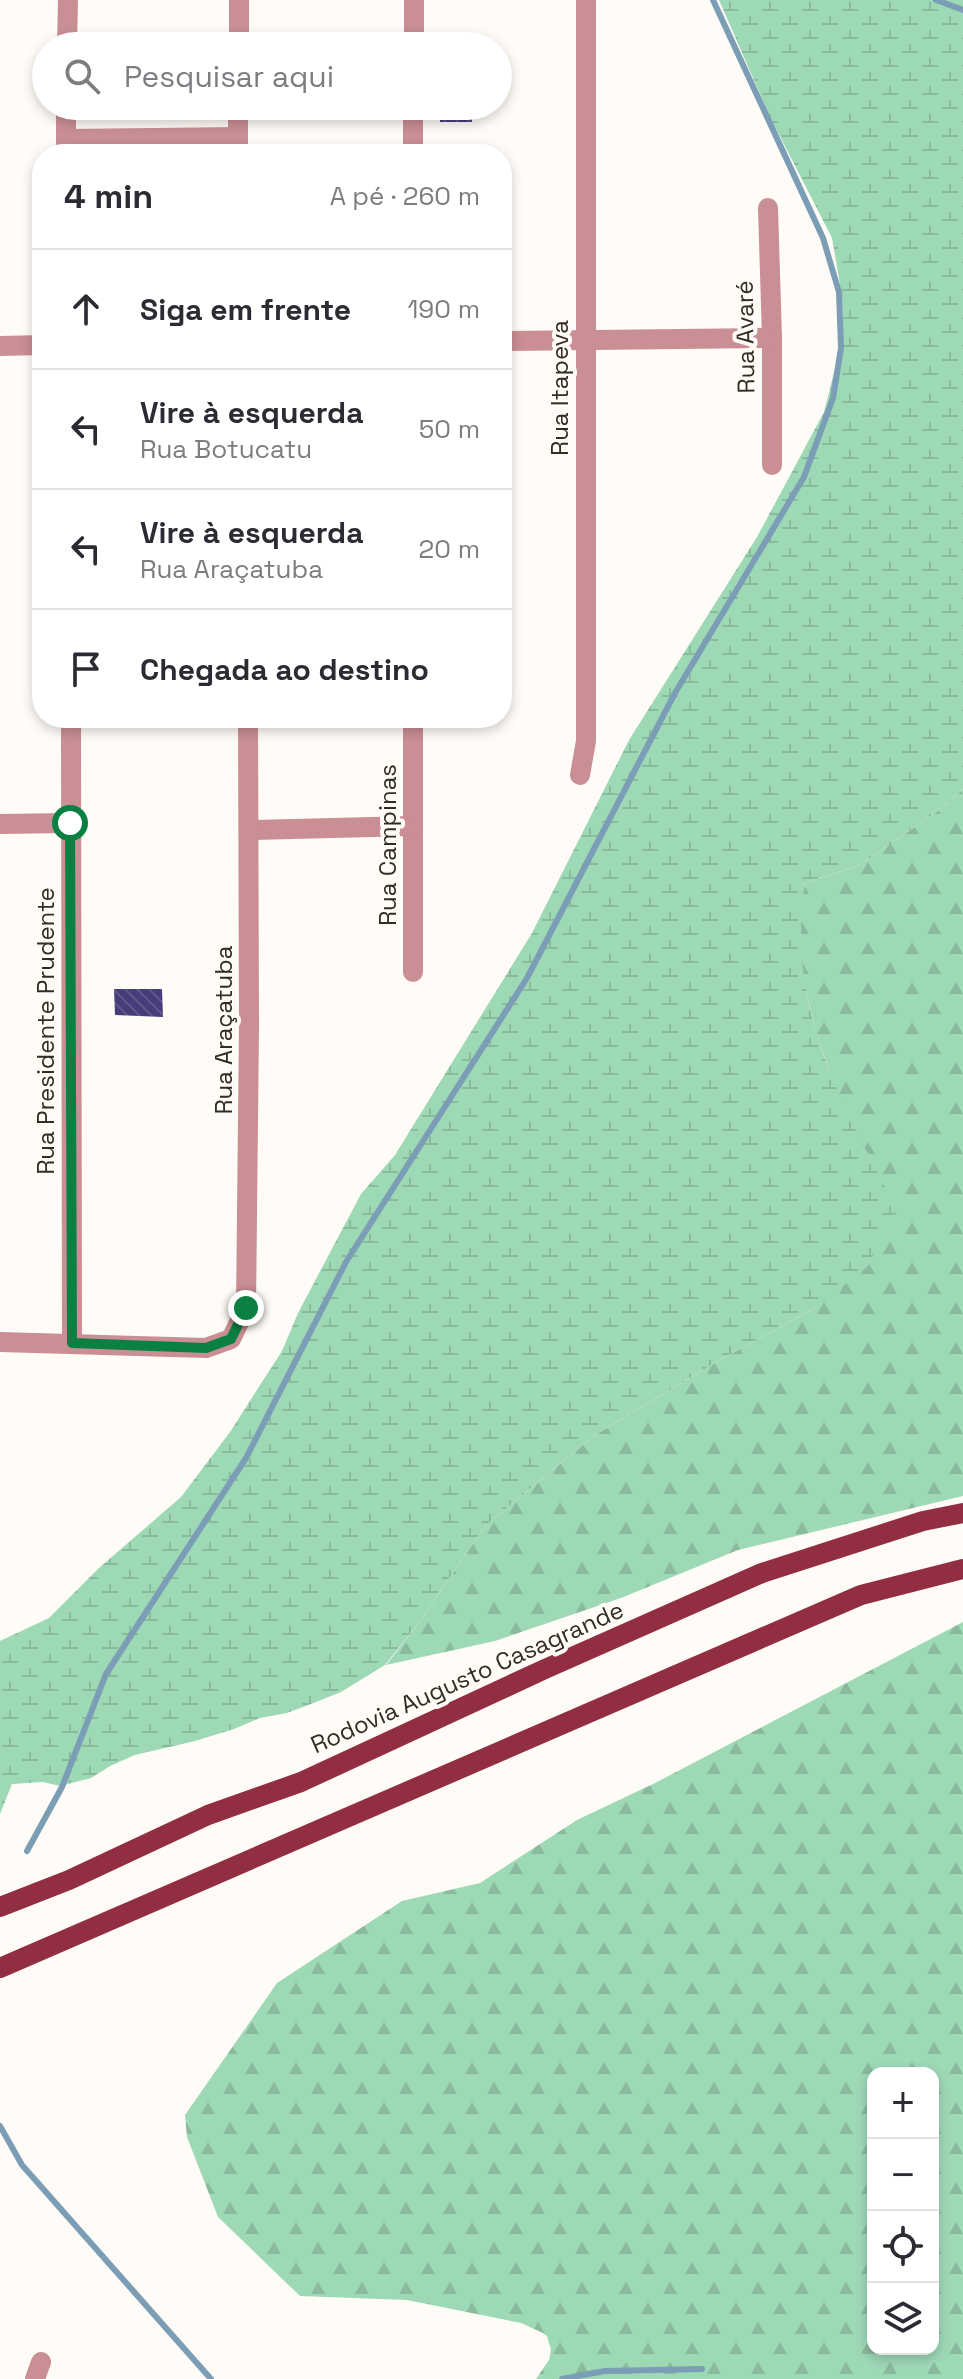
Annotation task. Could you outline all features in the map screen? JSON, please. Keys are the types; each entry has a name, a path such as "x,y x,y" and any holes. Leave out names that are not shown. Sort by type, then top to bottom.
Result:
{"main road":[{"name":"Rodovia Augusto Casagrande","path":"0,1907 69,1880 208,1815 301,1782 762,1573 923,1521 963,1513"},
{"path":"0,1968 861,1595 963,1569"}],"street":[{"path":"67,32 68,0"},
{"path":"239,0 239,32"},
{"path":"414,0 414,32"},
{"name":"Rua Itapeva","path":"580,775 586,741 586,0"},
{"path":"66,120 66,144"},
{"path":"238,120 238,144"},
{"path":"413,120 413,144"},
{"name":"Rua Avaré","path":"768,208 772,465"},
{"path":"512,341 772,338"},
{"path":"0,346 32,345"},
{"name":"Rua Presidente Prudente","path":"71,728 72,1343"},
{"name":"Rua Araçatuba","path":"72,1343 206,1348 231,1339 246,1308 248,728"},
{"name":"Rua Campinas","path":"413,728 413,972"},
{"path":"0,824 70,823"},
{"path":"250,830 412,826"},
{"path":"0,1342 72,1343"}],"green space":[{"path":"719,0 963,0 963,789 942,808 860,865 805,883 802,910 804,975 820,1045 848,1112 897,1210 868,1266 816,1307 595,1435 485,1526 419,1623 385,1665 341,1692 316,1702 195,1741 135,1755 91,1778 60,1786 43,1782 12,1784 0,1814 0,1641 49,1618 99,1568 181,1497 230,1432 282,1351 298,1313 361,1194 395,1155 532,933 629,740 757,537 824,412 843,337 842,296 832,238 770,117"},
{"path":"963,789 963,1496 738,1550 621,1598 495,1641 386,1665 419,1623 485,1526 595,1435 816,1307 839,1097 816,1033 801,971 801,902 805,883 860,865 942,808"},
{"path":"963,1622 963,2379 536,2379 549,2360 551,2350 543,2333 521,2323 407,2300 300,2296 218,2217 187,2137 185,2115 277,1983 402,1901 480,1883 577,1820 655,1783"}],"building":[{"path":"472,120 472,122 440,122"},
{"path":"114,989 162,989 163,1017 115,1015"}],"waterway":[{"path":"27,1851 62,1787 106,1674 246,1458 346,1262 527,978 675,693 804,477 833,398 841,348 839,292 823,238 713,0"},
{"path":"936,0 963,10"},
{"path":"0,2126 22,2165 211,2379"},
{"path":"562,2379 605,2371 702,2369"}],"route":[{"path":"70,823 72,1343 206,1348 231,1339 246,1308"}]}
